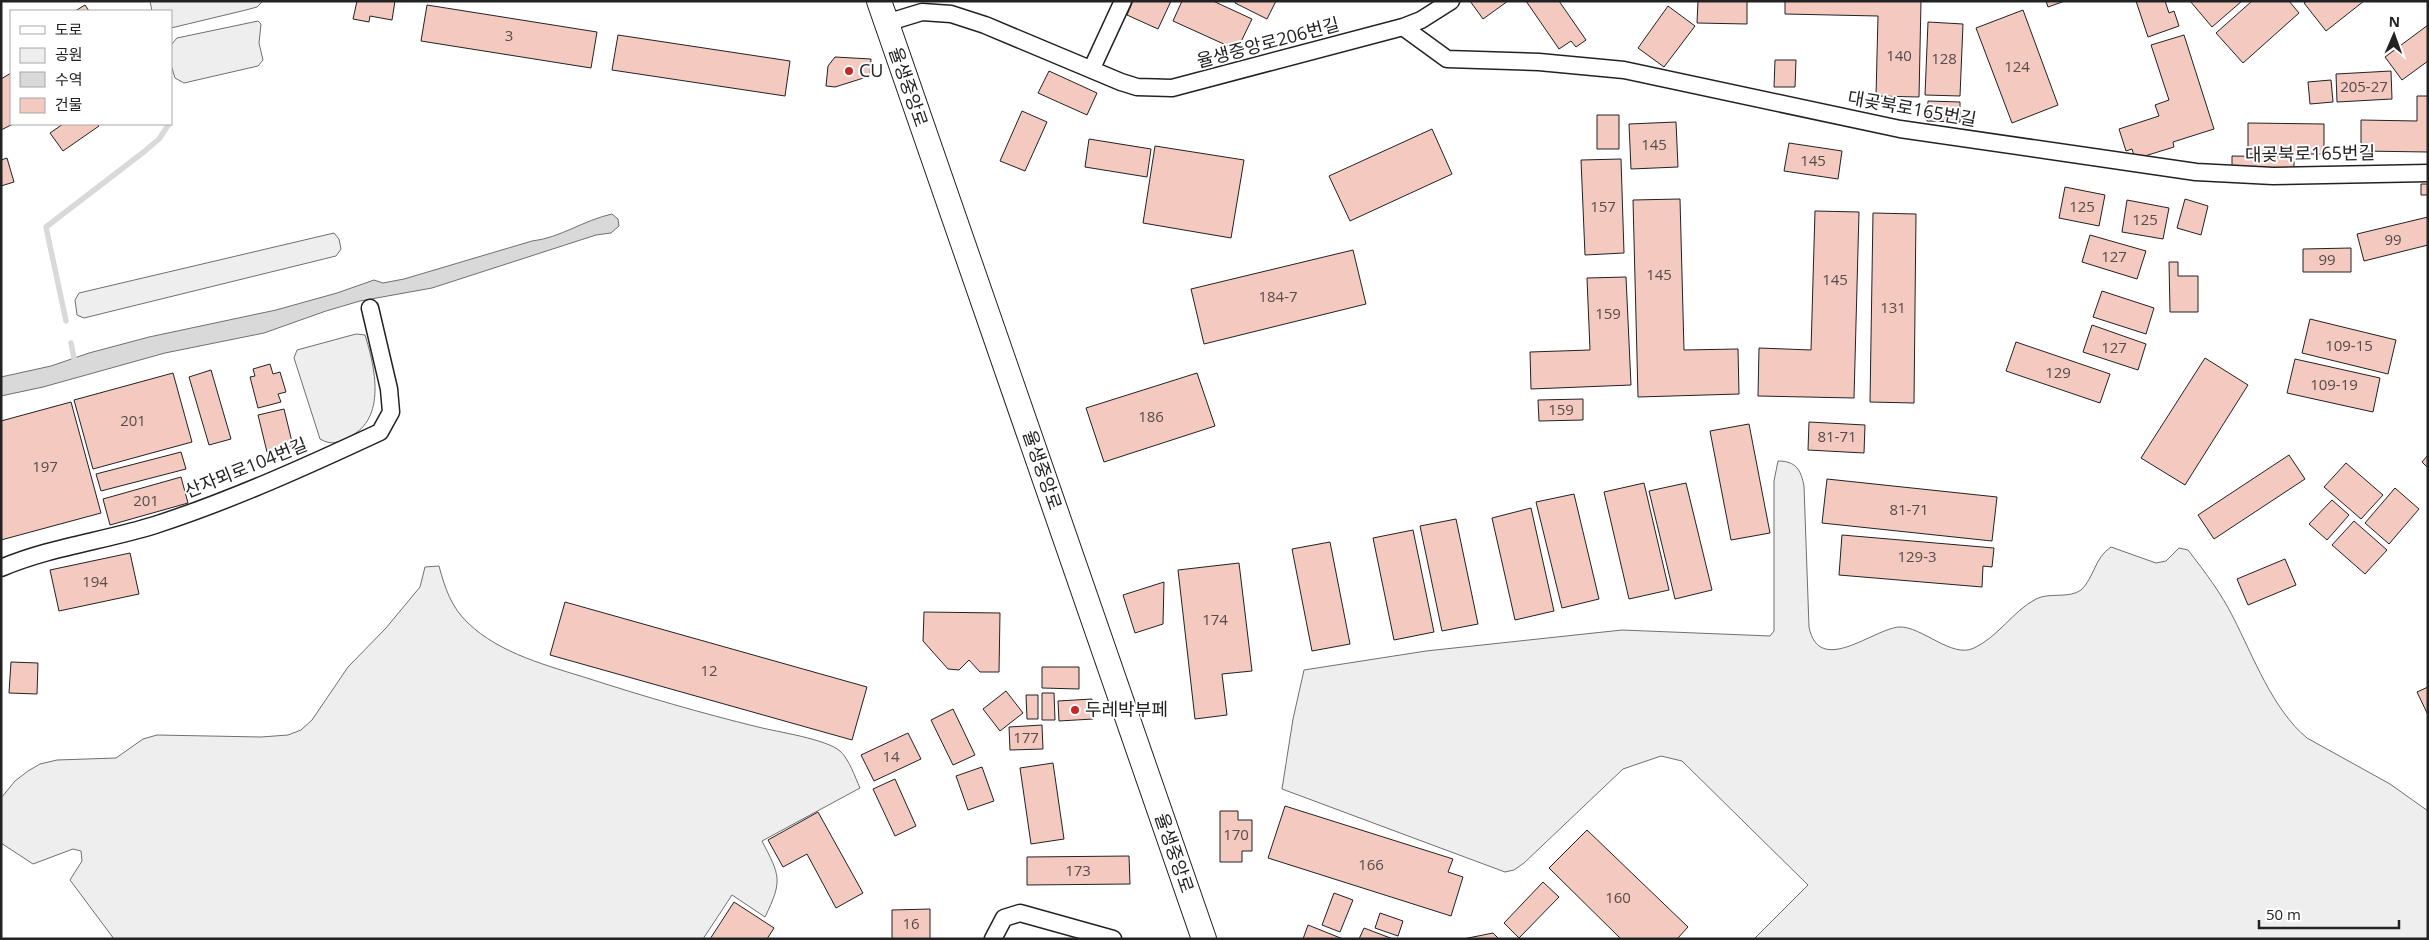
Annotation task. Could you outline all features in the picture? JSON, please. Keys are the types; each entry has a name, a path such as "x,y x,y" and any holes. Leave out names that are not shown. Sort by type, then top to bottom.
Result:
{"street":[{"path":"1092,68 1123,1"},
{"name":"율생중앙로206번길","path":"882,12 951,14 985,25 1137,87 1172,88 1403,27 1421,20 1451,1"},
{"name":"율생중앙로","path":"882,12 1204,939"},
{"name":"대곶북로165번길","path":"1403,27 1447,59 1539,62 1624,70 1900,129 2186,170 2233,175 2273,176 2428,173"},
{"name":"산자뫼로104번길","path":"1,568 30,558 153,525 208,506 380,432 391,412 389,389 370,308"},
{"path":"993,939 1004,918 1020,913 1113,939"}],"green space":[{"path":"150,1 263,1 257,7 172,28 172,10 152,10"},
{"path":"258,21 261,24 259,43 263,60 258,66 184,83 175,78 172,68 172,44 177,38"},
{"path":"334,233 339,239 341,249 336,256 84,318 77,315 75,300 79,293"},
{"path":"356,334 365,335 369,348 375,391 373,405 369,418 361,429 342,440 328,442 320,439 294,358 297,350"},
{"path":"1778,461 1784,461 1797,468 1803,480 1809,627 1815,641 1824,648 1835,650 1899,627 1917,631 1956,649 1974,648 1991,637 2020,610 2036,599 2076,593 2081,590 2089,580 2101,556 2111,547 2156,563 2166,561 2179,548 2188,550 2223,600 2274,698 2295,726 2307,738 2390,784 2428,811 2428,939 1754,939 1808,885 1682,761 1661,756 1623,769 1524,863 1514,870 1505,872 1282,789 1293,719 1304,670 1426,651 1622,630 1770,636 1774,631 1774,481"},
{"path":"439,566 449,597 462,617 481,634 510,651 542,664 653,698 737,722 813,739 833,747 843,754 852,768 860,788 762,841 773,862 777,878 775,894 765,917 732,895 703,939 114,939 70,880 82,861 81,851 73,849 33,864 1,843 1,798 15,781 40,764 57,760 116,758 143,739 157,735 261,737 288,735 301,730 312,720 348,667 386,628 420,587 425,567"}],"water":[{"path":"612,214 618,219 619,226 611,233 596,235 432,288 360,301 264,333 165,353 43,387 1,396 1,377 51,366 89,353 149,337 276,310 337,293 374,280 383,283 404,279 552,236"}],"building":[{"path":"357,1 395,1 392,20 370,16 369,22 353,19"},
{"path":"1133,1 1171,1 1158,29 1127,15"},
{"path":"1182,1 1213,1 1252,19 1237,50 1173,21"},
{"path":"1236,1 1276,1 1267,19 1235,3"},
{"path":"1470,1 1508,1 1483,19"},
{"path":"1526,1 1559,1 1586,40 1576,47 1571,41 1559,49"},
{"path":"1698,1 1747,1 1747,24 1697,23"},
{"path":"1785,1 1921,1 1919,97 1876,96 1878,16 1785,14"},
{"path":"2046,1 2065,1 2048,7"},
{"path":"2136,1 2165,1 2169,13 2174,11 2179,26 2148,37"},
{"path":"2190,1 2242,1 2212,27"},
{"path":"2252,1 2289,1 2299,13 2243,63 2216,33"},
{"path":"2307,1 2364,1 2326,31 2304,3"},
{"path":"85,5 88,10 77,10"},
{"path":"427,5 597,32 591,68 421,41"},
{"path":"1668,6 1695,26 1664,67 1638,48"},
{"path":"2023,10 2058,105 2012,123 1976,28"},
{"path":"1928,22 1963,24 1960,96 1925,95"},
{"path":"2428,25 2428,61 2402,80 2385,57"},
{"path":"618,35 790,61 785,96 612,70"},
{"path":"2184,35 2214,129 2173,142 2174,147 2135,159 2132,149 2126,151 2119,129 2159,116 2155,105 2169,100 2151,45"},
{"name":"CU","path":"835,57 871,59 870,76 835,87 826,86 828,66"},
{"path":"1775,60 1796,60 1795,87 1774,87"},
{"path":"1049,71 1097,93 1087,115 1038,93"},
{"path":"2391,71 2392,99 2337,102 2336,74"},
{"path":"10,74 11,125 1,130 1,79"},
{"path":"2331,80 2333,102 2310,104 2308,82"},
{"path":"2417,96 2428,96 2428,152 2361,151 2361,120 2417,121"},
{"path":"1928,101 1960,102 1960,122 1927,121"},
{"path":"1022,111 1047,122 1025,171 1000,161"},
{"path":"1597,115 1619,115 1619,149 1597,149"},
{"path":"1676,122 1678,167 1631,169 1629,124"},
{"path":"2248,123 2324,124 2324,154 2248,154"},
{"path":"62,125 99,126 63,151 50,133"},
{"path":"1432,129 1452,174 1350,221 1329,176"},
{"path":"1089,139 1151,149 1147,177 1085,167"},
{"path":"1789,143 1842,151 1838,179 1784,171"},
{"path":"1155,146 1244,160 1231,238 1143,223"},
{"path":"2232,156 2294,157 2294,169 2232,168"},
{"path":"7,158 14,182 1,186 1,160"},
{"path":"1621,159 1624,253 1585,255 1581,160"},
{"path":"2421,184 2428,184 2428,195 2421,195"},
{"path":"2065,187 2105,195 2099,226 2059,218"},
{"path":"1680,199 1684,350 1738,349 1739,394 1638,397 1633,200"},
{"path":"2185,199 2208,206 2201,235 2177,228"},
{"path":"2127,200 2169,208 2163,239 2122,232"},
{"path":"1815,211 1859,212 1854,398 1758,396 1759,348 1811,350"},
{"path":"1873,213 1916,214 1914,403 1870,402"},
{"path":"2428,217 2428,245 2364,261 2357,234"},
{"path":"2090,235 2146,251 2137,279 2082,262"},
{"path":"2351,248 2351,272 2303,272 2303,249"},
{"path":"1353,250 1366,304 1204,344 1191,289"},
{"path":"2169,262 2178,262 2178,276 2198,276 2198,312 2170,312"},
{"path":"1626,277 1631,385 1531,389 1530,352 1590,350 1587,278"},
{"path":"2102,291 2154,308 2146,334 2093,317"},
{"path":"2310,319 2396,340 2388,374 2302,353"},
{"path":"2092,325 2146,344 2138,370 2083,352"},
{"path":"2016,342 2110,374 2100,403 2006,371"},
{"path":"2205,358 2248,385 2185,485 2141,458"},
{"path":"2295,359 2380,378 2373,412 2287,393"},
{"path":"270,364 273,374 280,372 286,392 278,394 281,402 258,408 250,377 255,376 253,369"},
{"path":"211,370 231,439 209,445 189,377"},
{"path":"173,373 192,442 93,469 74,400"},
{"path":"1197,373 1215,426 1104,462 1086,408"},
{"path":"1583,399 1583,420 1539,421 1538,400"},
{"path":"71,402 101,513 1,540 1,421"},
{"path":"284,409 293,446 267,452 258,415"},
{"path":"1809,422 1865,425 1864,453 1808,450"},
{"path":"1749,424 1770,533 1731,540 1710,431"},
{"path":"181,452 186,469 101,491 96,474"},
{"path":"2289,455 2305,479 2214,539 2198,515"},
{"path":"2428,455 2428,468 2422,462"},
{"path":"2346,463 2383,495 2361,519 2324,487"},
{"path":"181,477 188,503 110,525 103,499"},
{"path":"1827,479 1997,497 1992,541 1822,523"},
{"path":"1644,483 1669,590 1629,599 1604,492"},
{"path":"1686,483 1712,590 1675,599 1649,491"},
{"path":"2395,488 2419,509 2389,544 2365,523"},
{"path":"1574,494 1599,599 1562,608 1536,502"},
{"path":"2332,500 2349,515 2327,540 2309,524"},
{"path":"1531,508 1554,611 1515,620 1492,518"},
{"path":"1456,519 1478,624 1442,631 1420,526"},
{"path":"2354,521 2387,550 2365,574 2332,545"},
{"path":"1413,530 1434,632 1394,640 1373,538"},
{"path":"1842,535 1994,548 1992,567 1983,566 1982,587 1839,575"},
{"path":"1330,542 1350,644 1312,651 1292,549"},
{"path":"130,553 139,594 59,611 50,570"},
{"path":"2285,559 2296,585 2248,605 2237,579"},
{"path":"1239,563 1252,671 1222,674 1227,715 1195,719 1178,570"},
{"path":"1164,582 1163,624 1135,633 1123,595"},
{"path":"565,602 867,687 852,740 550,655"},
{"path":"924,612 1000,613 999,672 980,672 969,660 959,670 948,669 923,641"},
{"path":"11,662 38,663 37,694 9,693"},
{"path":"1042,667 1079,667 1079,689 1042,688"},
{"path":"2428,687 2428,715 2417,692"},
{"path":"1006,691 1023,713 1000,731 983,709"},
{"path":"1042,693 1054,693 1055,720 1042,720"},
{"path":"1026,695 1038,695 1038,719 1027,719"},
{"name":"두레박부페","path":"1092,699 1093,719 1059,721 1058,701"},
{"path":"953,709 975,755 953,765 931,720"},
{"path":"1042,725 1043,749 1010,750 1009,727"},
{"path":"908,733 921,759 874,781 861,755"},
{"path":"1053,763 1064,839 1031,844 1020,768"},
{"path":"982,767 994,801 968,810 956,776"},
{"path":"895,779 916,826 895,836 873,789"},
{"path":"1285,806 1453,859 1448,872 1463,877 1451,916 1268,858"},
{"path":"1220,811 1238,811 1238,820 1252,820 1252,851 1242,851 1242,862 1220,862"},
{"path":"818,812 863,893 836,908 807,854 783,867 768,840"},
{"path":"1587,830 1688,927 1677,939 1621,939 1549,868"},
{"path":"1129,856 1130,884 1027,885 1027,857"},
{"path":"1543,882 1559,897 1519,938 1504,923"},
{"path":"1334,893 1353,900 1340,932 1322,925"},
{"path":"734,902 774,928 767,939 710,939"},
{"path":"930,909 930,939 892,939 892,910"},
{"path":"1380,913 1403,921 1398,936 1375,928"},
{"path":"1308,925 1343,939 1303,939"},
{"path":"1364,928 1393,939 1359,939"},
{"path":"1493,933 1499,939 1463,939"}],"waterway":[{"path":"66,321 46,227 145,151 159,139 168,125"},
{"path":"71,343 75,363"}],"place":[{"name":"CU","path":"849,71"},
{"name":"두레박부페","path":"1075,710"}]}
